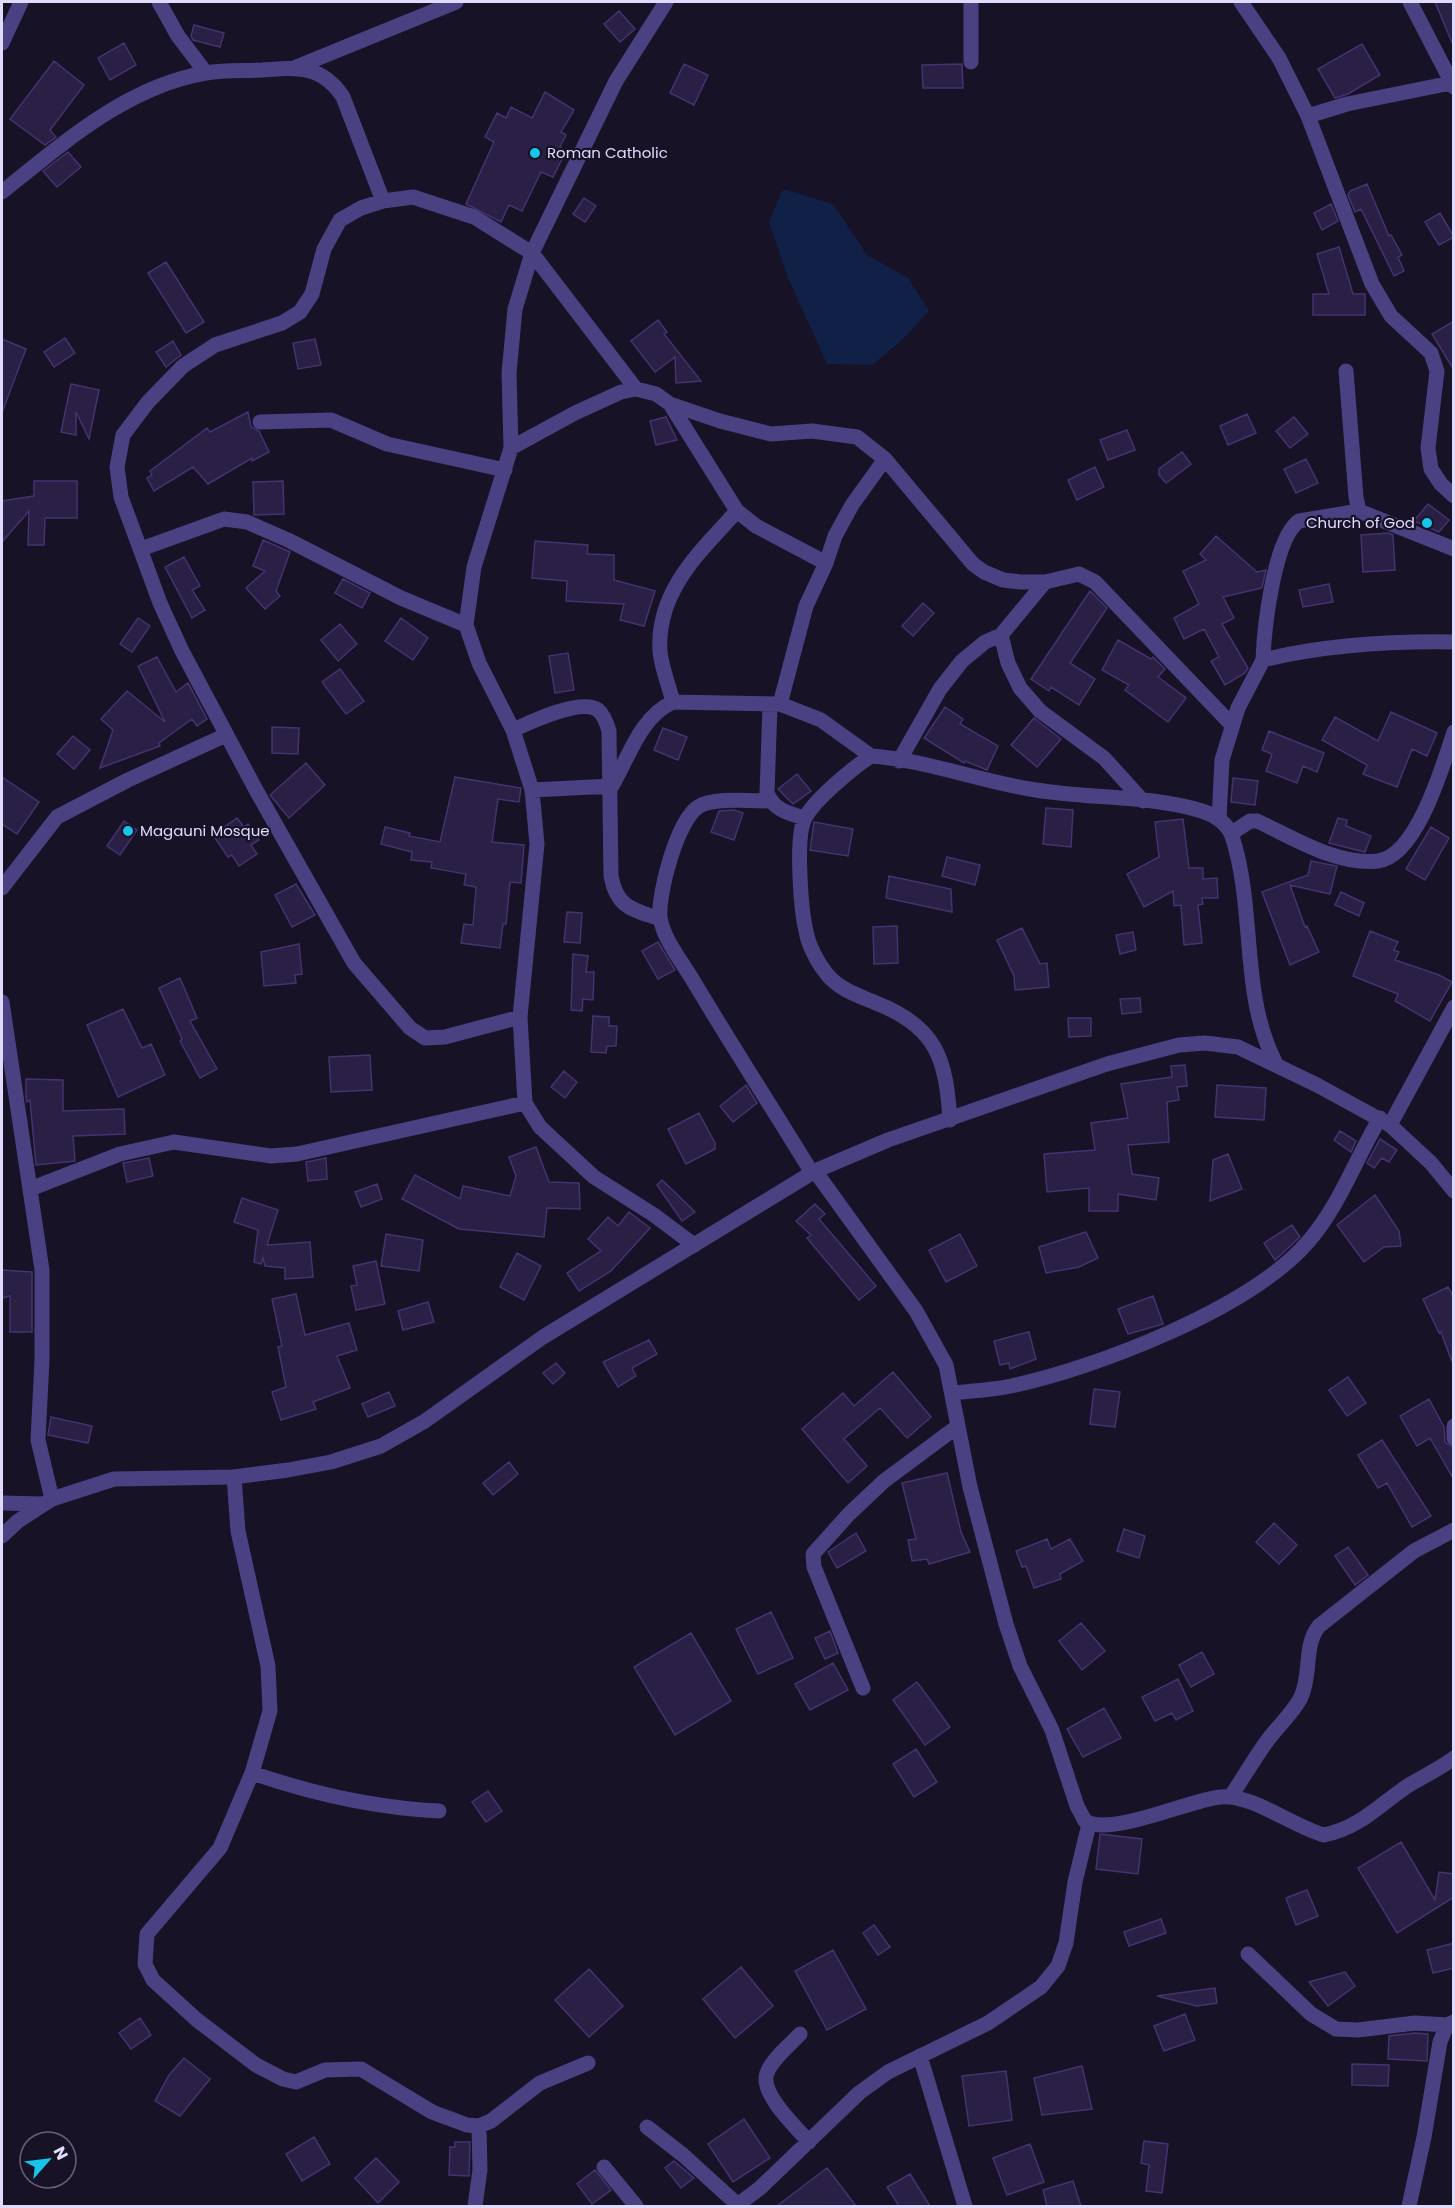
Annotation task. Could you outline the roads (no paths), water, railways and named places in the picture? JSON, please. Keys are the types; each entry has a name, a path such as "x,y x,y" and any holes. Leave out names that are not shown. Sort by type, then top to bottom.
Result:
{"street":[{"path":"3,36 21,2"},
{"path":"159,2 178,36 206,73"},
{"path":"294,68 456,2"},
{"path":"666,2 616,81 532,253 516,309 509,373 510,448 474,567 466,625 479,663 513,730 532,789 537,844 520,1017 525,1103 540,1127 594,1177 654,1215 694,1245"},
{"path":"971,2 971,62"},
{"path":"1242,2 1279,58 1308,116 1372,284 1391,316 1431,353 1437,371 1428,448 1431,469 1441,484 1454,496"},
{"path":"1308,116 1347,104 1452,85 1410,2"},
{"path":"2,192 68,140 110,111 156,87 206,73 294,68 318,74 333,82 343,97 383,201"},
{"path":"520,1017 445,1037 425,1038 410,1028 354,963 337,938 182,651 121,497 117,467 123,435 148,402 183,366 214,345 282,323 300,312 312,294 324,249 340,220 361,208 383,201 413,197 474,217 532,253 636,389"},
{"path":"1346,371 1359,511"},
{"path":"510,448 575,413 621,392 636,389 656,394 670,404 771,434 812,431 857,437 885,459 973,564 1003,580 1045,582 1079,574 1095,582 1232,725"},
{"path":"670,404 737,511 756,526 826,563"},
{"path":"260,422 331,420 387,444 505,470"},
{"path":"804,818 779,809 770,801 767,793 767,760 775,704 806,606 826,563 835,536 852,505 885,459"},
{"path":"673,702 660,652 664,615 677,580 737,511"},
{"path":"1219,819 1222,760 1232,725 1263,660 1264,633 1271,591 1291,526 1299,521 1359,511 1454,549"},
{"path":"141,549 224,519 247,522 288,540 401,598 466,625"},
{"path":"899,761 945,682 962,661 985,642 1001,635 1045,582"},
{"path":"1001,635 1008,663 1020,688 1040,711 1104,758 1143,801"},
{"path":"1263,660 1289,654 1362,645 1454,642"},
{"path":"612,786 647,720 662,707 673,702 775,704 821,720 871,756 1036,790 1143,801 1203,811 1219,819 1232,833 1246,908 1258,1019 1262,1038 1275,1062"},
{"path":"513,730 567,710 585,706 598,710 609,731 612,786 611,876 614,895 628,907 660,919"},
{"path":"1232,833 1250,822 1257,821 1334,855 1364,861 1379,861 1392,856 1404,848 1428,804 1454,732"},
{"path":"2,888 57,817 128,780 226,735"},
{"path":"871,756 857,765 804,818 801,837 801,886 806,933 825,972 839,986 884,1006 910,1021 929,1040 942,1060 948,1086 950,1120"},
{"path":"532,789 612,786"},
{"path":"770,801 710,802 698,807 687,818 668,867 661,895 660,919 693,981 814,1172 932,1335 946,1365 973,1498 1006,1624 1020,1666 1052,1730 1077,1806 1085,1821 1089,1824 1110,1825 1210,1798 1231,1796 1324,1835 1335,1833 1375,1812 1408,1786 1454,1758"},
{"path":"2,1002 42,1270 42,1360 38,1440 47,1501"},
{"path":"952,1393 1010,1387 1065,1372 1172,1331 1253,1289 1290,1261 1319,1228 1454,1008"},
{"path":"2,1503 47,1501 114,1479 234,1477 331,1462 381,1446 425,1421 543,1337 814,1172 888,1140 1107,1064 1179,1045 1205,1043 1238,1047 1275,1062 1385,1121 1431,1163 1454,1191"},
{"path":"30,1188 120,1154 174,1142 272,1156 297,1154 525,1103"},
{"path":"863,1688 814,1567 813,1554 835,1528 884,1481 958,1426"},
{"path":"1454,1426 1454,1438"},
{"path":"234,1477 238,1531 271,1687 270,1711 252,1773 220,1848 147,1934 145,1964 153,1980 197,2020 256,2065 283,2079 296,2082 325,2070 361,2069 432,2112 467,2125 479,2126 503,2113 540,2083 588,2062"},
{"path":"2,1536 47,1501"},
{"path":"1231,1796 1265,1743 1300,1698 1309,1664 1309,1645 1312,1635 1319,1626 1414,1551 1454,1530"},
{"path":"252,1773 286,1784 380,1807 439,1811"},
{"path":"647,2127 683,2154 737,2206 809,2142 859,2093 888,2072 988,2023 1041,1987 1058,1966 1066,1943 1075,1882 1089,1824"},
{"path":"1248,1954 1311,2014 1335,2029 1358,2030 1415,2023 1450,2024 1440,2042 1422,2147 1409,2206"},
{"path":"800,2034 767,2071 764,2080 771,2097 809,2142"},
{"path":"921,2056 965,2206"},
{"path":"475,2206 480,2170 479,2126"},
{"path":"604,2167 636,2206"}],"water":[{"path":"783,189 833,204 867,255 908,278 929,311 901,341 872,365 827,364 789,280 769,222"}],"place":[{"name":"Roman Catholic","path":"535,153"},
{"name":"Church of God","path":"1427,523"},
{"name":"Magauni Mosque","path":"128,831"}]}
